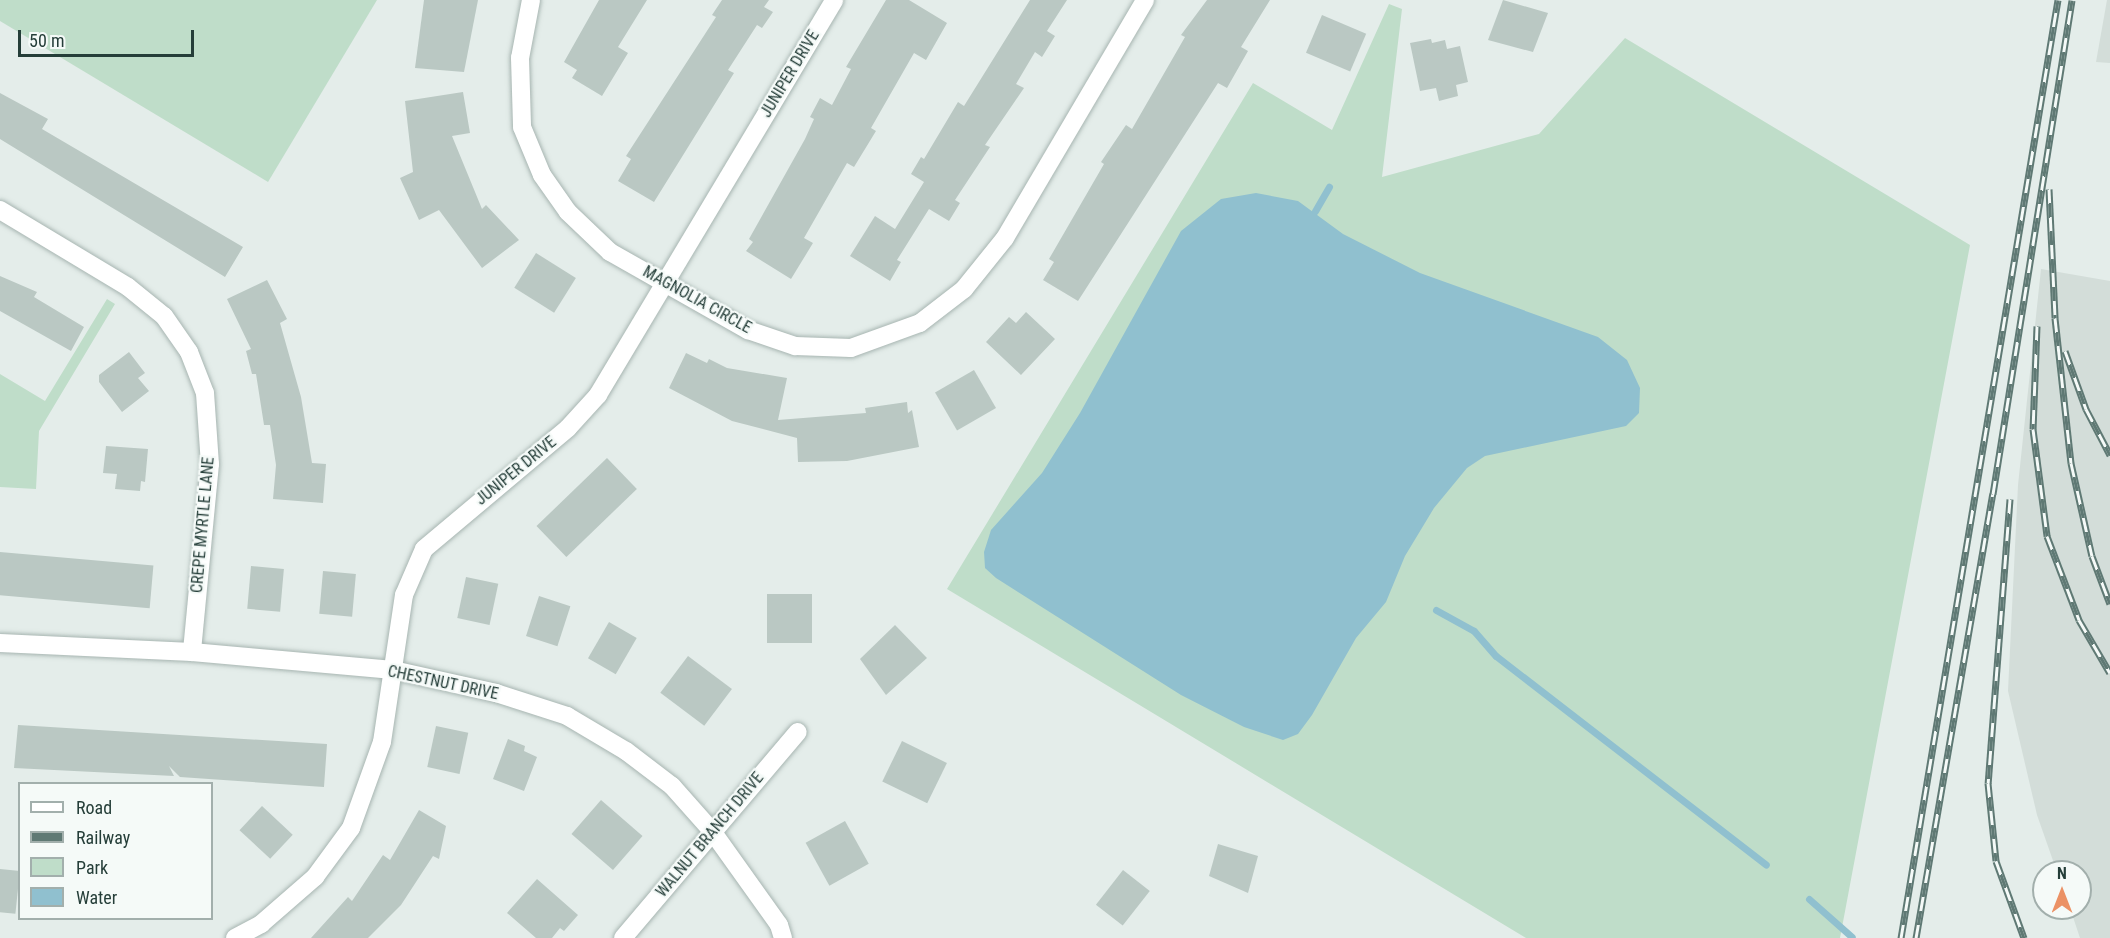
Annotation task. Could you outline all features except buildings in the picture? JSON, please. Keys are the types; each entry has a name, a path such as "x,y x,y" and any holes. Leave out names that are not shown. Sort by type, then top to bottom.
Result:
{"street":[{"name":"MAGNOLIA CIRCLE","path":"531,0 520,58 522,127 542,175 568,212 610,252 748,330 795,346 851,348 920,323 964,289 1005,238 1145,0"},
{"name":"JUNIPER DRIVE","path":"235,938 261,924 315,877 351,828 382,742 404,595 424,549 568,428 598,395 834,0"},
{"name":"CREPE MYRTLE LANE","path":"0,210 128,287 164,316 189,352 205,393 210,464 192,652"},
{"name":"CHESTNUT DRIVE","path":"0,643 192,652 393,670 496,693 567,716 626,751 672,786 712,831 779,925 783,938"},
{"name":"WALNUT BRANCH DRIVE","path":"623,938 798,732"}],"shaded area":[{"path":"2107,0 2110,0 2110,63 2096,62"},
{"path":"2041,269 2110,281 2110,938 2080,938 2074,920 2092,920 2092,860 2053,860 2037,815 2008,691 2018,485"}],"green space":[{"path":"0,0 377,0 268,182 0,21"},
{"path":"1389,4 1402,9 1382,177 1539,134 1625,38 1970,245 1840,938 1526,938 947,589 1253,83 1332,130"},
{"path":"107,299 115,304 39,431 36,489 0,487 0,374 45,401"}],"water":[{"path":"1256,193 1298,201 1343,234 1420,273 1598,337 1627,360 1640,388 1639,413 1626,426 1485,456 1467,468 1434,508 1405,556 1386,602 1356,638 1312,715 1298,734 1283,740 1244,727 1181,695 996,578 985,568 984,552 991,530 1042,473 1080,413 1181,231 1221,199"}],"waterway":[{"path":"1315,211 1329,187"},
{"path":"1436,610 1474,631 1496,656 1766,865"},
{"path":"1809,899 1852,937"}],"railway":[{"path":"1901,938 2058,0"},
{"path":"1916,938 1993,494 2072,0"},
{"path":"2049,189 2055,318 2071,463 2092,556 2110,604"},
{"path":"2037,326 2033,429 2047,536 2079,620 2110,673"},
{"path":"2065,351 2086,409 2110,455"},
{"path":"2010,499 1988,783 1996,861 2024,938"}]}
